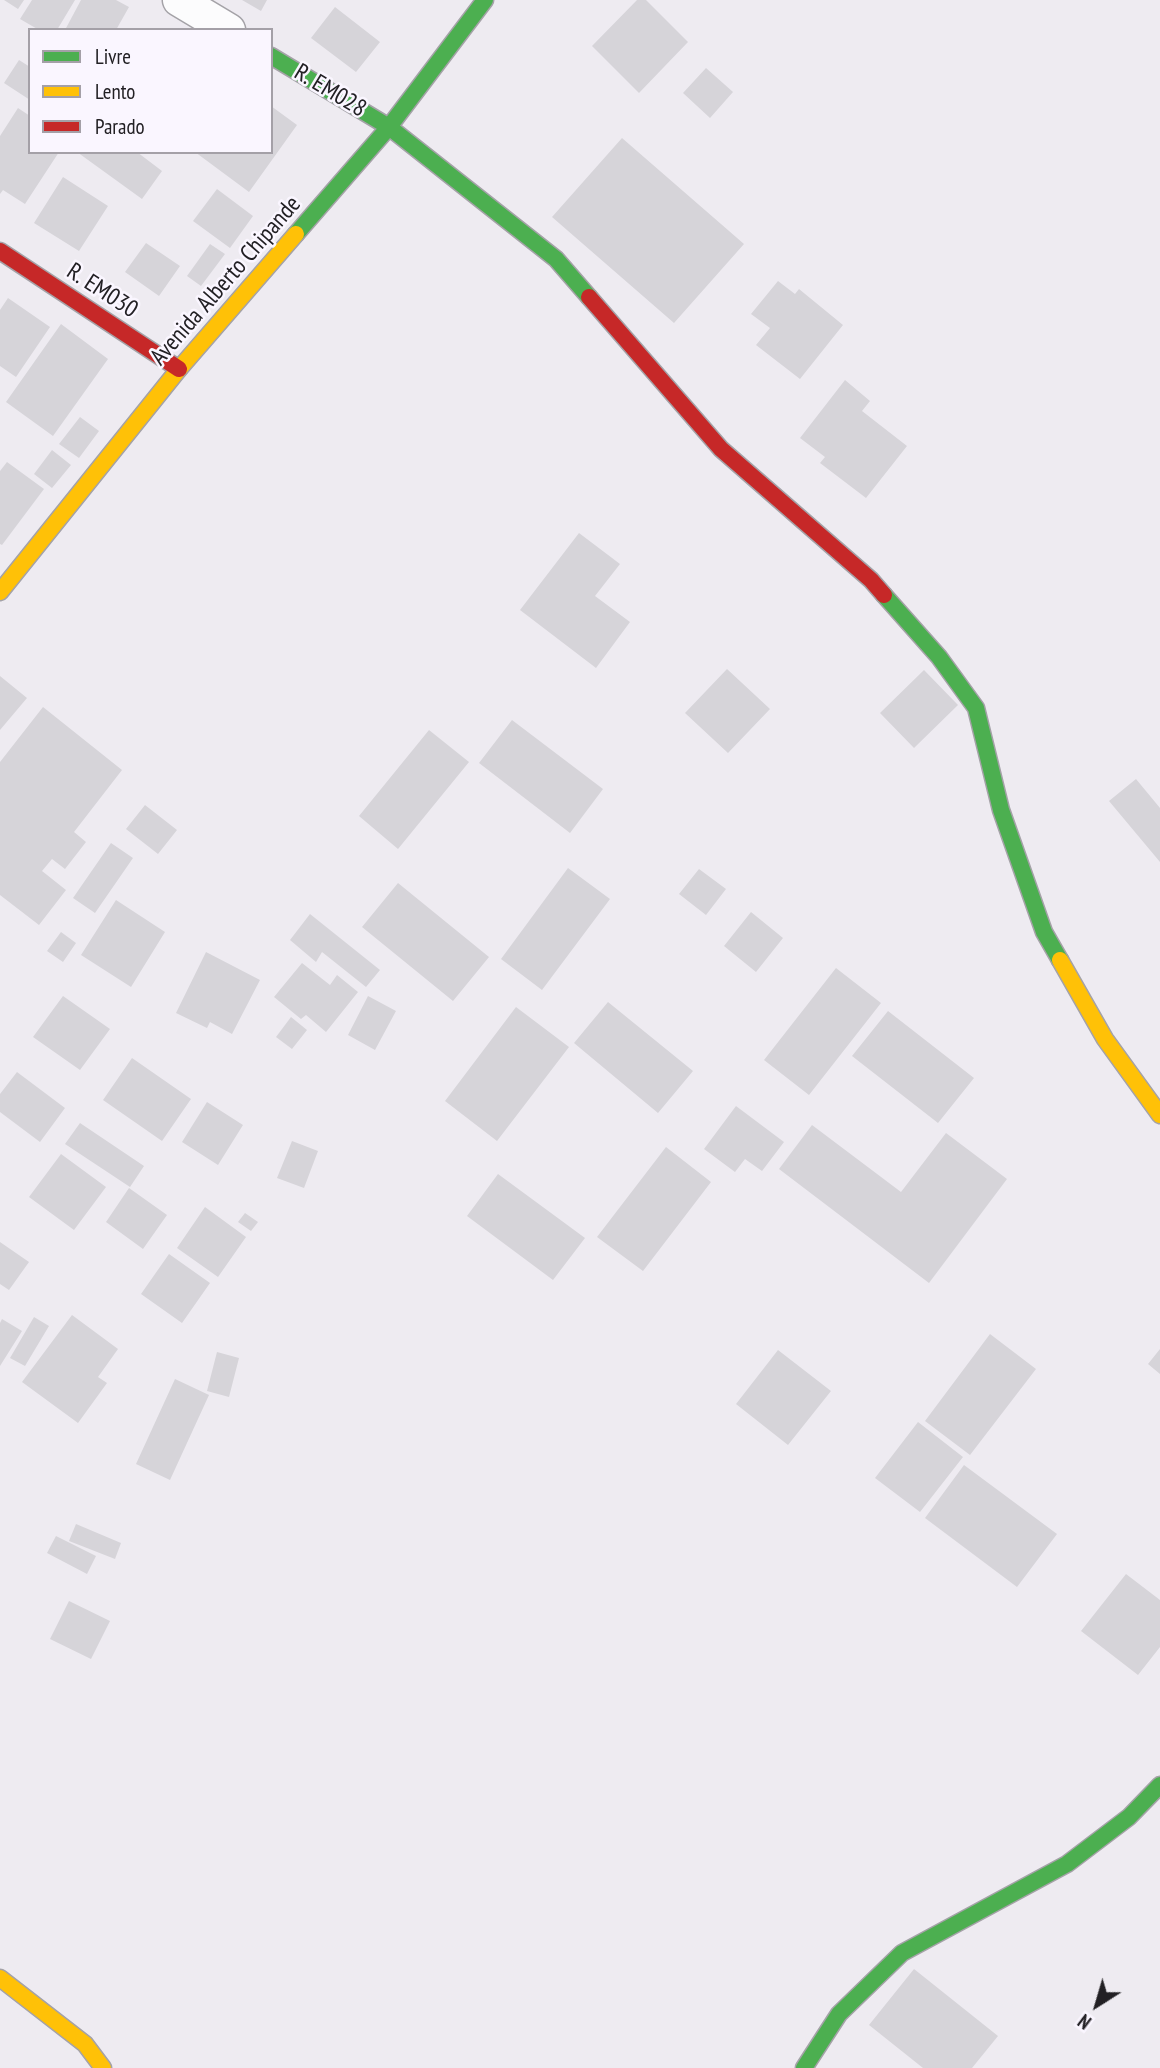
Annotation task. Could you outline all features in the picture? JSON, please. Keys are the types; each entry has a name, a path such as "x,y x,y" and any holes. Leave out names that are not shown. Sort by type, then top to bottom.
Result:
{"street":[{"path":"179,0 226,28"},
{"name":"Avenida Alberto Chipande","path":"0,592 179,369 389,127 485,0"},
{"name":"R. EM028","path":"273,57 389,127 556,258 721,449 871,580 939,657 976,708 1001,810 1044,932 1105,1038 1160,1115"},
{"name":"R. EM030","path":"0,251 179,369"},
{"path":"804,2068 839,2014 902,1953 1067,1864 1129,1817 1160,1785"},
{"path":"0,1978 85,2044 103,2068"}],"building":[{"path":"4,0 24,0 18,9"},
{"path":"32,0 75,0 58,28 36,28 20,19"},
{"path":"81,0 116,0 129,7 117,28 66,28"},
{"path":"242,0 267,0 261,11"},
{"path":"637,0 646,0 688,42 639,93 592,46"},
{"path":"335,7 380,42 356,72 311,38"},
{"path":"19,60 28,66 28,99 4,83"},
{"path":"706,68 733,92 710,118 683,93"},
{"path":"273,107 297,125 249,192 198,154 273,154"},
{"path":"18,108 28,115 28,154 58,154 25,204 3,190 0,194 0,136"},
{"path":"622,138 744,244 674,323 552,217"},
{"path":"80,154 140,154 162,171 142,199"},
{"path":"63,177 108,206 79,251 34,223"},
{"path":"217,189 253,216 230,248 193,221"},
{"path":"146,243 180,266 159,296 125,272"},
{"path":"210,244 225,254 201,286 187,276"},
{"path":"778,281 795,294 799,289 843,325 800,379 756,345 770,328 751,314"},
{"path":"8,298 50,327 16,377 0,366 0,310"},
{"path":"61,324 108,359 53,436 6,402"},
{"path":"845,380 870,401 862,411 907,446 866,498 820,463 825,457 800,438"},
{"path":"80,417 99,431 79,458 59,444"},
{"path":"52,450 71,465 52,488 34,474"},
{"path":"7,462 44,489 2,545 0,471"},
{"path":"579,533 620,564 595,596 630,622 596,668 520,610"},
{"path":"727,669 770,709 728,753 685,713"},
{"path":"924,670 958,705 914,748 880,713"},
{"path":"0,676 27,698 0,730"},
{"path":"43,707 122,770 74,832 86,842 65,869 52,859 42,871 66,890 39,925 0,895 0,762"},
{"path":"512,720 603,789 570,833 479,763"},
{"path":"429,730 469,762 398,849 359,816"},
{"path":"1136,779 1160,808 1160,862 1109,801"},
{"path":"145,805 177,830 158,854 126,829"},
{"path":"111,843 133,858 95,913 73,898"},
{"path":"568,868 610,899 542,990 501,959"},
{"path":"699,869 726,889 706,915 679,894"},
{"path":"398,883 489,957 453,1001 362,927"},
{"path":"116,900 165,932 131,987 81,955"},
{"path":"751,912 783,938 756,972 724,946"},
{"path":"310,914 380,970 366,987 322,952 316,962 290,940"},
{"path":"61,932 76,943 63,962 47,951"},
{"path":"206,952 260,980 232,1034 210,1022 207,1028 176,1013"},
{"path":"302,963 330,985 337,975 358,992 326,1032 306,1015 301,1019 274,997"},
{"path":"836,968 881,1003 809,1095 764,1060"},
{"path":"63,996 110,1029 80,1070 33,1037"},
{"path":"368,996 396,1011 375,1050 348,1035"},
{"path":"608,1002 693,1071 658,1113 574,1043"},
{"path":"516,1007 569,1047 497,1141 445,1101"},
{"path":"888,1011 974,1078 938,1123 852,1056"},
{"path":"291,1017 307,1030 292,1049 276,1037"},
{"path":"132,1058 191,1099 162,1141 103,1100"},
{"path":"17,1072 65,1108 40,1142 0,1112 0,1094"},
{"path":"207,1102 243,1125 218,1165 182,1142"},
{"path":"736,1106 784,1142 762,1171 745,1159 735,1172 704,1149"},
{"path":"80,1123 144,1166 130,1187 65,1144"},
{"path":"812,1125 901,1192 946,1133 1007,1179 929,1283 779,1169"},
{"path":"292,1141 318,1151 304,1188 277,1178"},
{"path":"666,1147 711,1182 643,1271 597,1237"},
{"path":"61,1154 106,1187 74,1230 29,1197"},
{"path":"498,1174 585,1238 553,1280 467,1216"},
{"path":"129,1188 167,1215 143,1249 106,1222"},
{"path":"205,1207 246,1237 218,1277 177,1248"},
{"path":"245,1213 258,1222 251,1231 238,1222"},
{"path":"0,1242 29,1262 9,1290 0,1284"},
{"path":"169,1254 210,1283 182,1323 141,1294"},
{"path":"72,1315 118,1349 98,1377 107,1383 78,1423 22,1382"},
{"path":"34,1317 49,1326 25,1366 10,1358"},
{"path":"2,1319 22,1331 0,1366 0,1323"},
{"path":"990,1334 1036,1369 970,1455 925,1421"},
{"path":"1160,1349 1160,1374 1148,1364"},
{"path":"778,1350 831,1391 788,1445 736,1404"},
{"path":"217,1352 239,1358 229,1397 207,1391"},
{"path":"175,1379 209,1395 170,1480 136,1464"},
{"path":"918,1422 963,1457 920,1512 875,1478"},
{"path":"964,1465 1057,1534 1017,1587 925,1518"},
{"path":"76,1524 121,1543 115,1559 69,1541"},
{"path":"56,1536 96,1556 87,1574 47,1553"},
{"path":"1126,1574 1160,1600 1160,1647 1138,1675 1081,1631"},
{"path":"69,1601 110,1621 91,1659 50,1639"},
{"path":"914,1969 998,2036 972,2068 923,2068 869,2025"}],"traffic: fast":[{"path":"296,234 389,127 485,0"},
{"path":"273,57 389,127 556,259 589,297"},
{"path":"884,595 939,657 976,708 1001,810 1044,932 1060,960"},
{"path":"804,2068 839,2014 902,1953 1067,1864 1129,1817 1160,1785"}],"traffic: slow":[{"path":"0,592 179,369 296,234"},
{"path":"1060,960 1105,1039 1160,1115"},
{"path":"0,1978 85,2044 103,2068"}],"traffic: jam":[{"path":"0,251 179,369"},
{"path":"589,297 721,449 871,580 884,595"}]}
